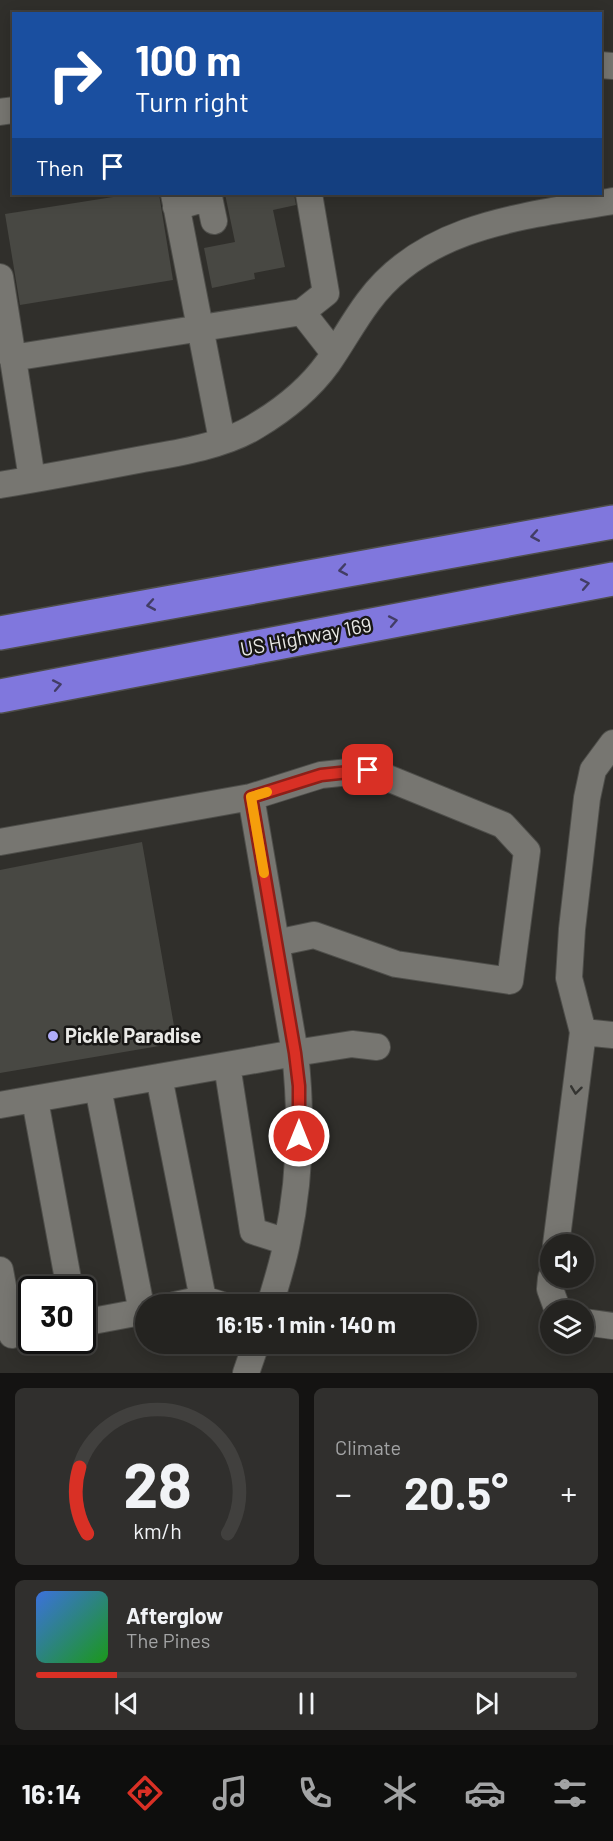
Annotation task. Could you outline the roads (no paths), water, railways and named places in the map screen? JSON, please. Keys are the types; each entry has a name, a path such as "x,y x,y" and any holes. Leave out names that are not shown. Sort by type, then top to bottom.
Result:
{"highway":[{"path":"0,633 613,522"},
{"name":"US Highway 169","path":"0,696 613,579"}],"street":[{"path":"12,358 302,312 326,293 309,195"},
{"path":"211,204 175,200 222,441"},
{"path":"0,485 182,452 222,441 254,428 283,408 327,365 369,301 391,276 417,255 478,227 512,218 613,201"},
{"path":"0,276 32,479"},
{"path":"302,312 334,353"},
{"path":"557,1234 583,1032 569,978 572,929 587,798 593,770 613,743"},
{"path":"0,842 251,797 321,775 368,770 503,825 527,851 510,981 396,964 314,935 276,943"},
{"path":"251,797 299,1086 299,1136 295,1196 287,1242 273,1294"},
{"path":"583,1032 613,1035"},
{"path":"0,1105 352,1044 377,1047"},
{"path":"227,1065 253,1232 287,1242"},
{"path":"159,1077 210,1294"},
{"path":"99,1088 140,1294"},
{"path":"35,1100 67,1276"},
{"path":"0,1270 14,1334"},
{"path":"96,1321 135,1314"},
{"path":"594,1323 613,1326"},
{"path":"246,1373 253,1354"}],"place":[{"name":"Pickle Paradise","path":"53,1036"}]}
